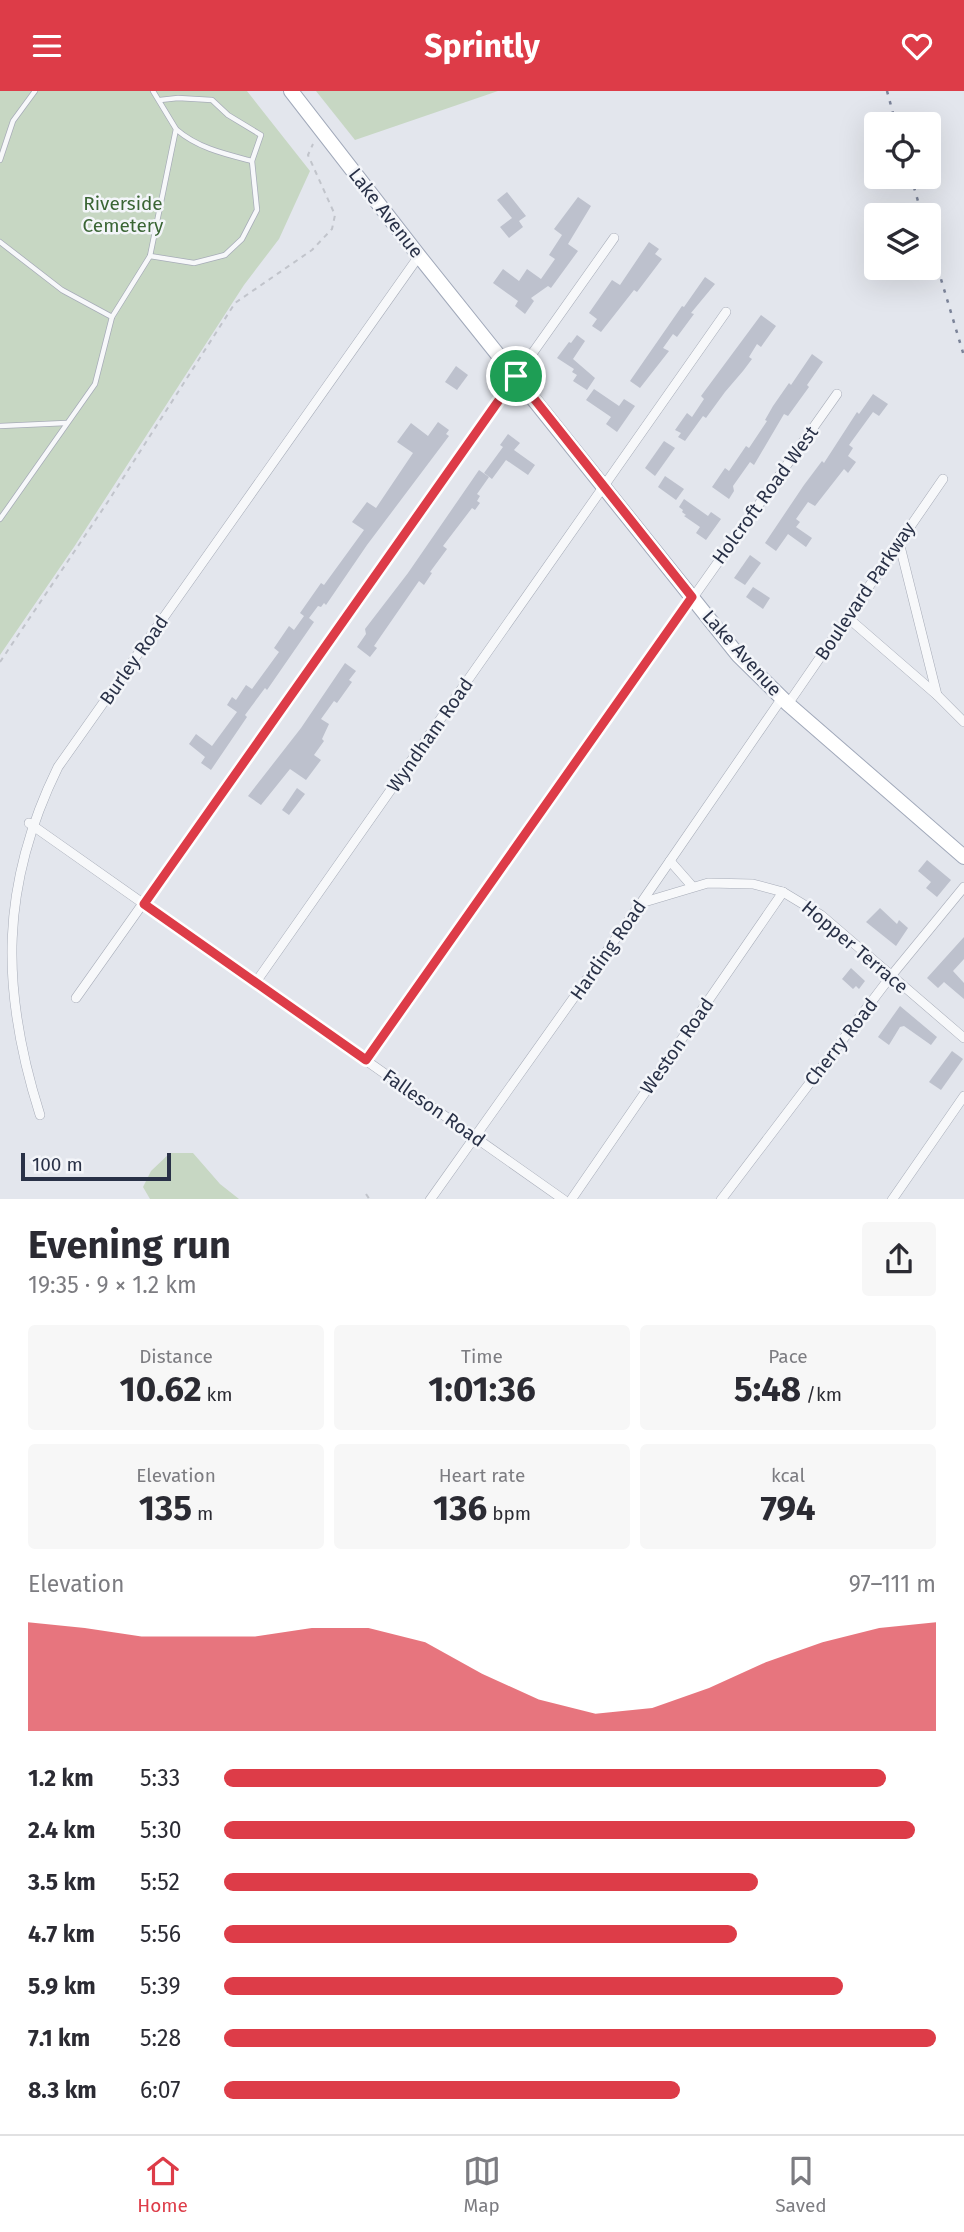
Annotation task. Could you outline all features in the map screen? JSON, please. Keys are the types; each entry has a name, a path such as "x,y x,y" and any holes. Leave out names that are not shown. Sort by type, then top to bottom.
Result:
{"main road":[{"name":"Lake Avenue","path":"291,91 419,256 738,655 785,701 964,857"}],"street":[{"path":"76,998 614,238"},
{"name":"Burley Road","path":"40,1115 13,1024 5,969 6,916 10,889 17,856 29,823 58,767 419,256"},
{"name":"Wyndham Road","path":"256,982 726,312"},
{"name":"Holcroft Road West","path":"366,1060 837,394"},
{"name":"Boulevard Parkway","path":"785,701 943,479"},
{"path":"899,542 937,695"},
{"path":"847,617 964,722"},
{"name":"Harding Road","path":"430,1199 785,701"},
{"name":"Falleson Road","path":"29,823 564,1199"},
{"path":"670,861 692,886"},
{"name":"Hopper Terrace","path":"642,902 708,883 738,882 783,892 821,915 964,1038"},
{"name":"Cherry Road","path":"721,1199 891,977 964,887"},
{"name":"Weston Road","path":"571,1199 783,892"},
{"path":"891,1199 964,1095"}],"lane":[{"path":"0,160 13,121 35,91"},
{"path":"153,91 176,129 190,139 210,149 252,161"},
{"path":"150,255 194,263 225,255 242,239 257,210 252,161 261,135 228,115 212,100 160,100"},
{"path":"0,519 95,384 111,317 150,255 176,129"},
{"path":"0,242 62,290 111,317"},
{"path":"0,426 67,423"}],"path":[{"path":"0,662 109,500 235,303 312,250 332,229 335,215 308,155 313,144"},
{"path":"366,1194 370,1199"}],"green space":[{"name":"Riverside Cemetery","path":"0,91 247,91 310,171 279,239 244,285 74,547 0,655"},
{"path":"316,91 498,91 355,140"},
{"path":"170,1153 193,1153 220,1184 239,1199 150,1199 143,1187 151,1171"}],"building":[{"path":"507,192 526,216 519,221 523,227 509,238 500,227 512,218 497,200"},
{"path":"578,197 591,206 568,244 578,251 551,288 548,286 531,298 534,301 525,314 515,306 518,301 493,283 503,269 519,281 527,269 541,279 555,259 549,255 562,235 554,229"},
{"path":"649,242 659,249 655,254 662,259 601,332 592,326 597,319 589,313 612,280 620,285"},
{"path":"705,277 715,284 691,313 694,314 677,337 673,334 663,348 669,351 640,388 630,381"},
{"path":"761,315 776,326 761,347 757,344 749,357 752,359 706,418 703,416 685,441 678,437 681,433 675,430 687,413 692,417 704,399 701,396"},
{"path":"577,335 585,341 573,359 595,378 587,390 573,381 577,375 572,372 574,369 557,358"},
{"path":"812,354 823,362 807,385 809,387 788,416 784,414 754,465 750,462 733,486 734,491 729,499 712,487 725,468 729,471 746,446 749,448 767,421 765,420 773,406"},
{"path":"456,366 468,375 457,390 445,382"},
{"path":"594,389 619,406 624,399 635,406 617,432 606,424 611,417 586,400"},
{"path":"873,394 888,404 879,416 873,412 849,445 853,448 848,456 856,462 848,473 844,469 815,506 808,502 796,519 800,522 796,527 812,538 806,547 788,534 776,551 765,543 804,485 822,461 824,463 857,412 859,414"},
{"path":"438,422 449,430 446,434 449,436 367,545 326,605 324,603 321,607 318,606 309,618 314,622 267,690 265,688 245,715 247,717 211,770 201,763 205,757 189,744 196,734 212,746 237,712 227,705 232,697 236,700 246,685 252,689 279,652 274,648 289,626 294,630 304,616 300,613 321,583 324,585 364,530 352,522 367,502 376,508 413,453 397,442 411,423 428,436"},
{"path":"508,434 520,443 514,450 535,465 528,475 506,460 492,479 484,473 503,447 500,445"},
{"path":"664,441 675,448 655,476 645,468"},
{"path":"479,470 489,477 477,494 480,496 477,501 480,503 475,510 472,508 443,546 447,549 430,572 432,573 424,585 419,581 374,646 377,648 370,657 357,647 366,634 365,629 408,573"},
{"path":"665,476 684,489 676,500 658,487"},
{"path":"684,499 708,516 711,512 721,519 706,540 696,533 700,527 684,516 686,515 679,507"},
{"path":"750,555 761,563 745,585 734,578"},
{"path":"753,587 770,598 763,609 746,597"},
{"path":"345,663 356,671 349,680 352,682 337,703 334,701 321,719 329,724 322,739 324,741 314,755 321,760 306,780 290,769 261,805 248,796 301,728"},
{"path":"297,788 305,794 289,815 282,810"},
{"path":"927,860 951,880 937,897 926,888 931,882 918,871"},
{"path":"880,908 897,924 899,920 908,928 896,946 866,922"},
{"path":"964,937 964,959 953,971 964,983 964,999 944,982 938,988 927,978"},
{"path":"851,968 865,981 859,989 856,986 853,989 842,979"},
{"path":"900,1006 937,1037 931,1045 904,1026 900,1027 889,1045 878,1037"},
{"path":"952,1051 963,1059 941,1090 929,1082"}],"railway":[{"path":"887,91 893,112"},
{"path":"914,189 919,203"},
{"path":"941,279 964,356"}],"route":[{"path":"516,376 692,597 366,1060 144,904 516,376"}]}
